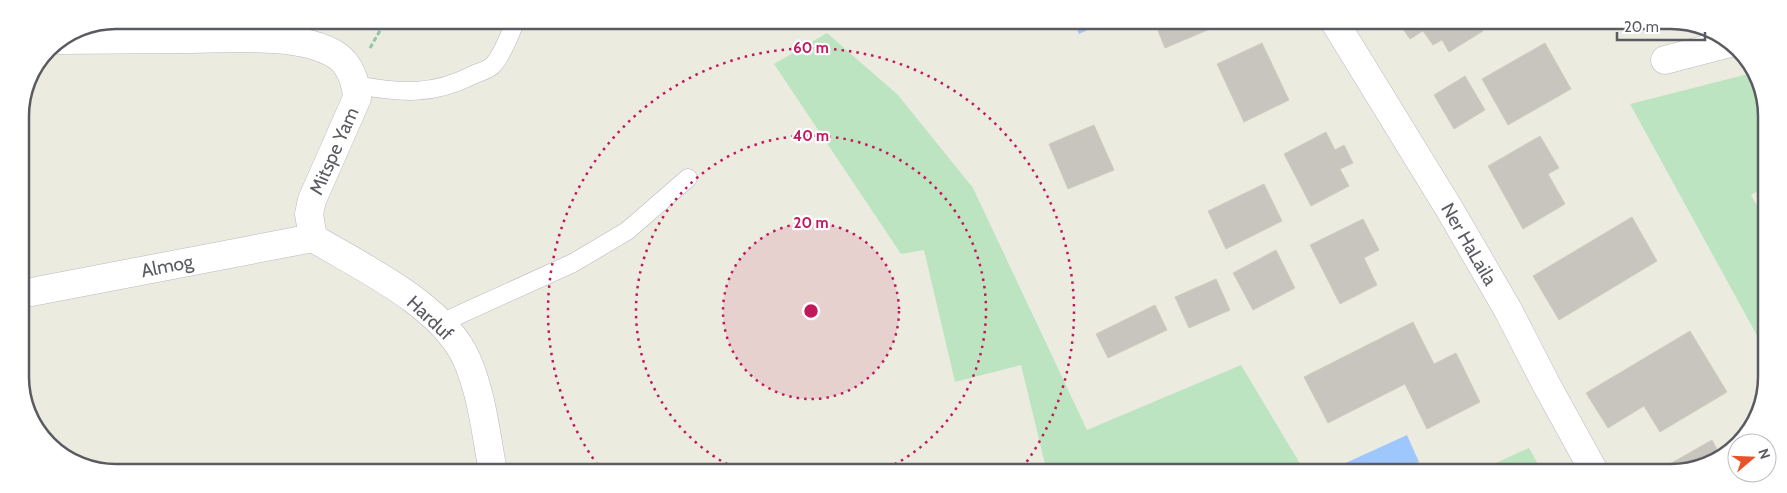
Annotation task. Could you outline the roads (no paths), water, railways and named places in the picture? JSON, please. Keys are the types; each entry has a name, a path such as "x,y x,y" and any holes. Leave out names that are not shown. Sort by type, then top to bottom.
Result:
{"street":[{"name":"Ner HaLaila","path":"1338,29 1508,310 1546,384 1591,464"},
{"path":"72,40 273,39 309,44 327,50 338,56 352,76"},
{"path":"1665,60 1722,45"},
{"name":"Mitspe Yam","path":"313,238 309,214 312,200 357,98 352,76"},
{"name":"Almog","path":"29,292 313,238"},
{"name":"Harduf","path":"313,238 425,308 449,331 466,359 477,389 491,464"}],"lane":[{"path":"352,76 393,92 439,89 493,65 506,44 512,29"},
{"path":"441,323 573,263 627,231 688,178"}],"water":[{"path":"1077,29 1090,29 1079,34"},
{"path":"1407,435 1419,462 1414,464 1343,464"}]}
